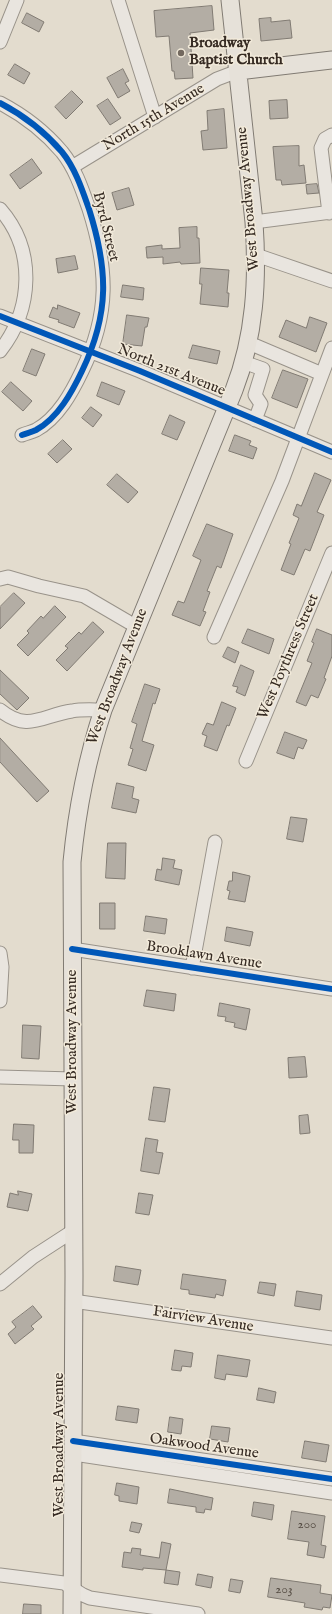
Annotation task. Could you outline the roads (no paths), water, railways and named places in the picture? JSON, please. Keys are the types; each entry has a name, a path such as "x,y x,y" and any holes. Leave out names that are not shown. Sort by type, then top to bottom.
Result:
{"main road":[{"name":"West Broadway Avenue","path":"72,1614 72,862 75,831 84,776 93,739 103,710 226,408 244,362 249,343 255,302 256,255 254,222 230,0"},
{"name":"North 15th Avenue","path":"238,71 332,60"}],"street":[{"path":"0,42 4,23 17,0"},
{"path":"118,0 155,117"},
{"name":"North 15th Avenue","path":"72,167 217,79 238,71"},
{"name":"Byrd Street","path":"0,103 31,123 50,139 72,167 83,191 102,260 103,277 101,315 91,352 70,395 58,410 36,430 22,435"},
{"path":"254,222 331,213 321,148 325,139 332,135"},
{"path":"0,209 14,228 20,241 26,265 26,281 16,322 10,338 0,351"},
{"path":"256,255 332,281"},
{"name":"North 21st Avenue","path":"0,316 332,452"},
{"path":"249,343 322,374"},
{"path":"214,637 282,481 332,348"},
{"path":"255,420 261,404 255,395 269,352"},
{"path":"244,362 264,369"},
{"name":"West Poythress Street","path":"246,761 332,553"},
{"path":"0,579 8,577 46,588 84,596 137,627"},
{"path":"0,710 14,720 35,722 73,710 103,710"},
{"path":"192,968 215,842"},
{"name":"Brooklawn Avenue","path":"72,949 332,989"},
{"path":"0,954 2,967 0,1001"},
{"path":"0,1077 73,1080"},
{"path":"0,1284 33,1257 73,1231"},
{"name":"Fairview Avenue","path":"73,1301 332,1338"},
{"name":"Oakwood Avenue","path":"73,1447 332,1479"},
{"name":"Oakwood Avenue","path":"73,1447 332,1493"},
{"path":"0,1574 64,1583 72,1587 83,1596 90,1598 198,1614"}],"place":[{"name":"Broadway Baptist Church","path":"181,53"}]}
